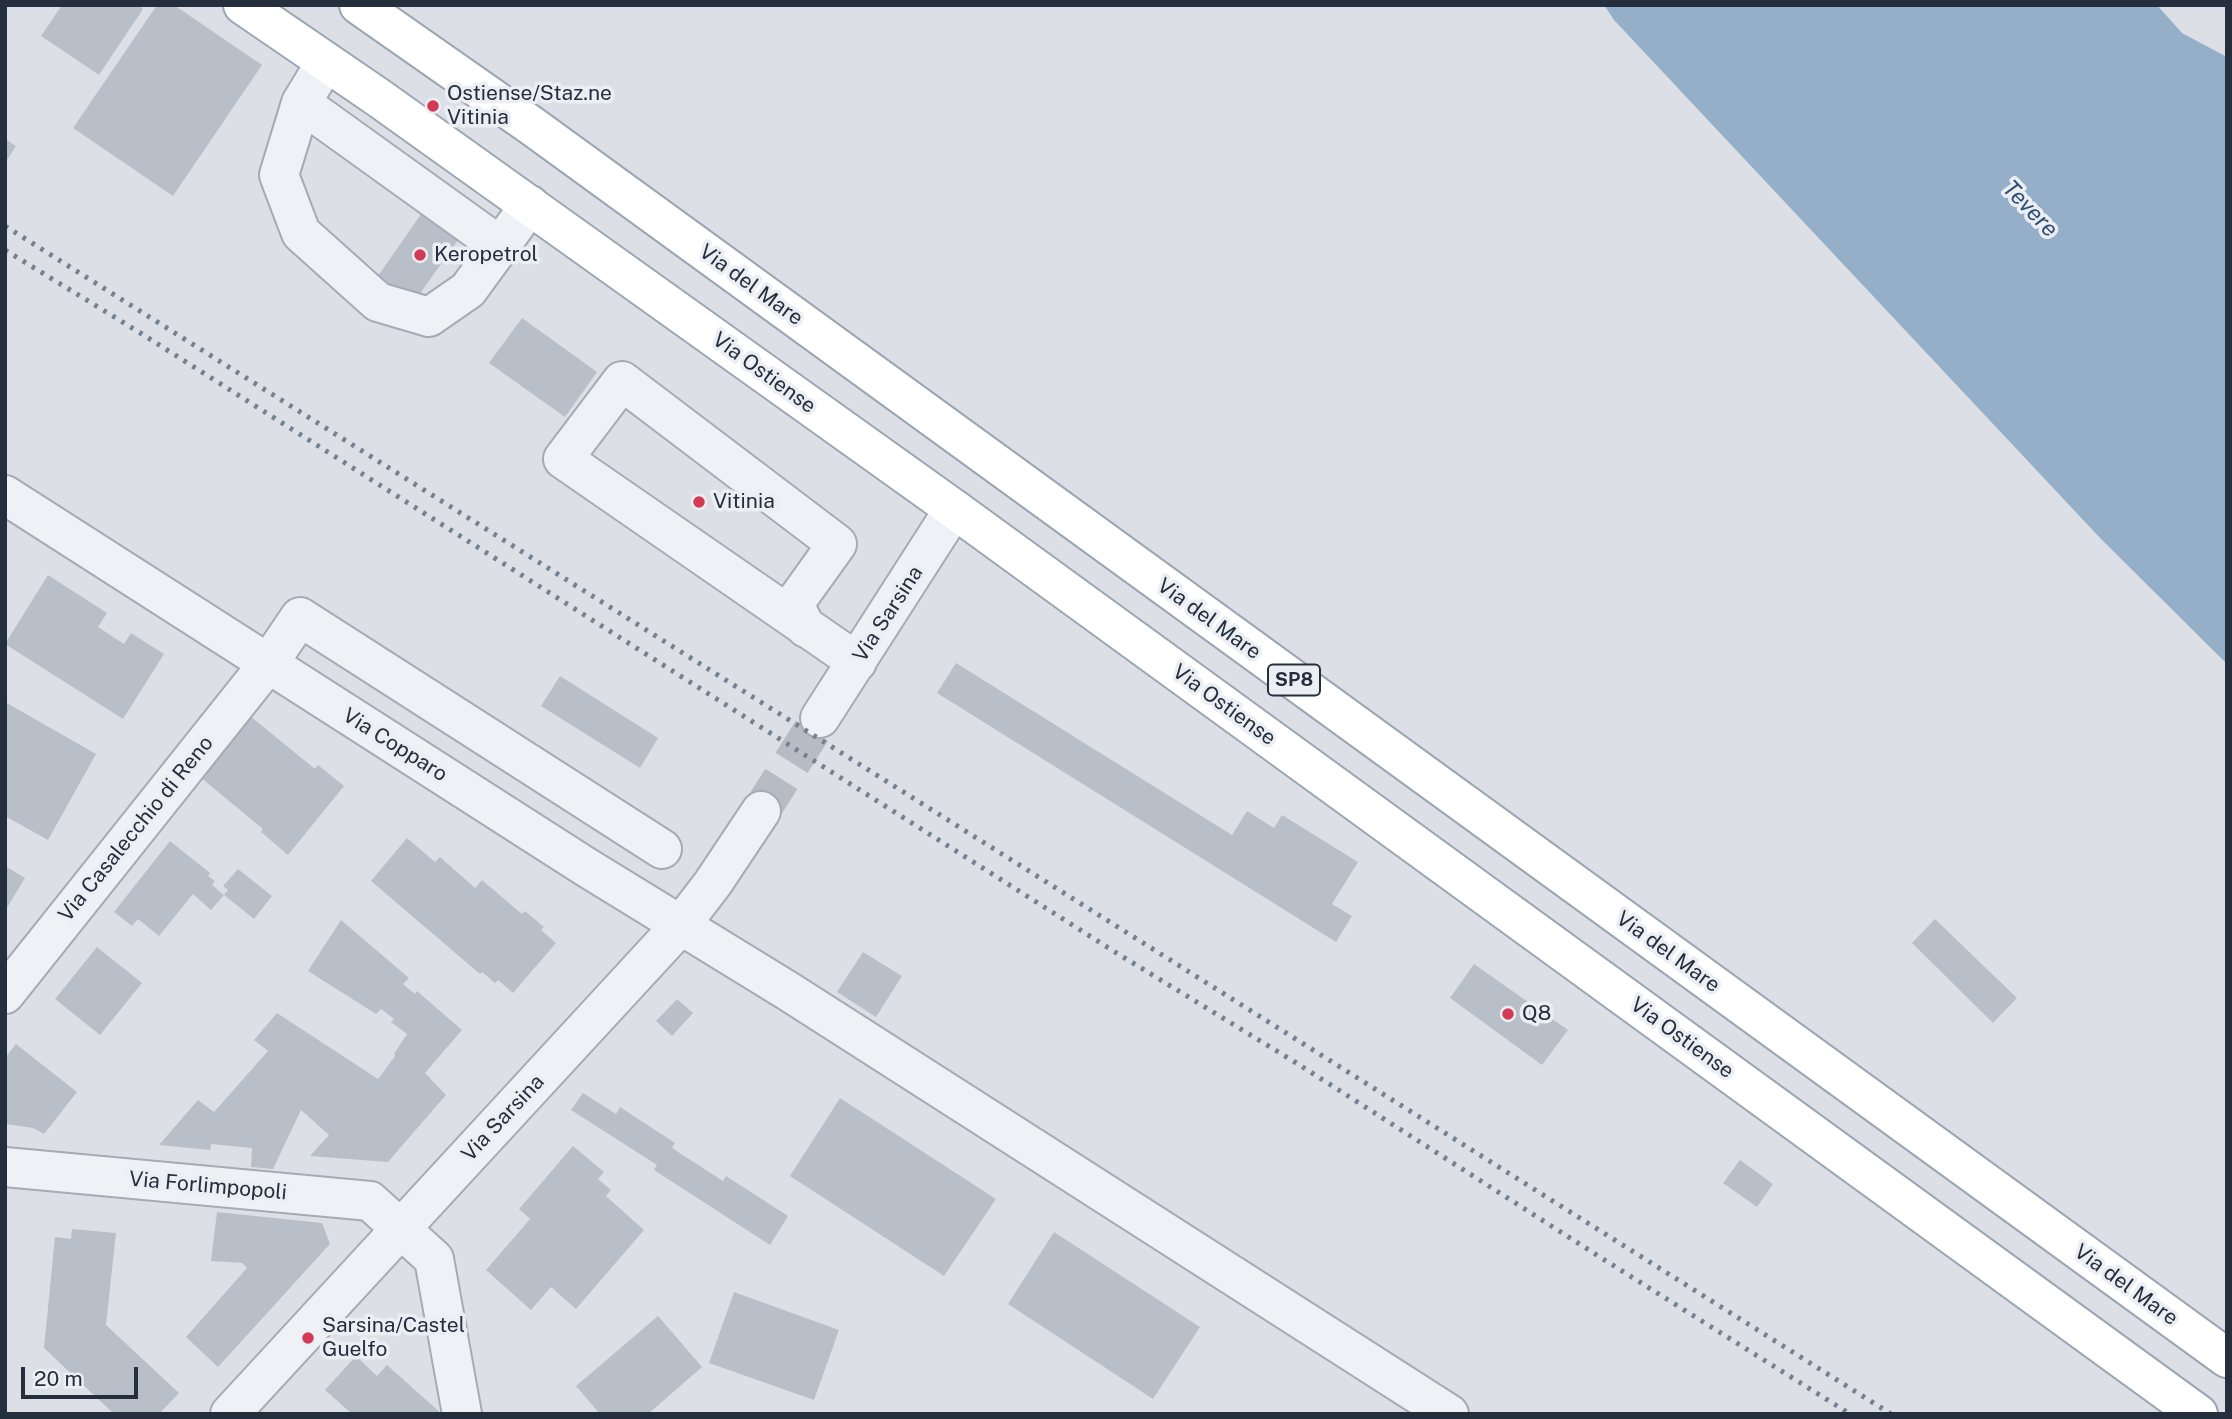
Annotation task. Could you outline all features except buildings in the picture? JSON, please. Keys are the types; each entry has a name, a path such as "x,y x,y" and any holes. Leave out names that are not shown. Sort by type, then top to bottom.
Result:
{"main road":[{"name":"Via Ostiense","path":"243,5 530,205 954,509 2198,1414"},
{"name":"Via del Mare","path":"359,5 576,158 2227,1359"}],"street":[{"path":"326,62 301,103 279,175 301,233 378,302 429,317 468,290 530,205"},
{"path":"301,103 500,246"},
{"path":"806,628 794,604 837,544 622,381 563,459 806,628 857,662"},
{"name":"Via Copparo","path":"5,495 1449,1414"},
{"name":"Via Sarsina","path":"820,718 954,509"},
{"name":"Via Casalecchio di Reno","path":"5,994 268,664 300,617 589,802"},
{"path":"560,850 589,802 662,849"},
{"name":"Via Sarsina","path":"230,1414 680,926 713,883 761,811"},
{"name":"Via Forlimpopoli","path":"5,1167 370,1201 434,1259 462,1414"}],"water":[{"name":"Tevere","path":"1604,5 2157,5 2182,33 2227,57 2227,664 2101,539 1614,20"}],"tunnel":[{"path":"761,811 820,718"}],"railway":[{"path":"5,226 1891,1414"},
{"path":"5,250 1850,1414"}],"place":[{"name":"Ostiense/Staz.ne Vitinia","path":"433,106"},
{"name":"Keropetrol","path":"420,255"},
{"name":"Vitinia","path":"699,502"},
{"name":"Q8","path":"1508,1014"},
{"name":"Sarsina/Castel Guelfo","path":"308,1338"}]}
